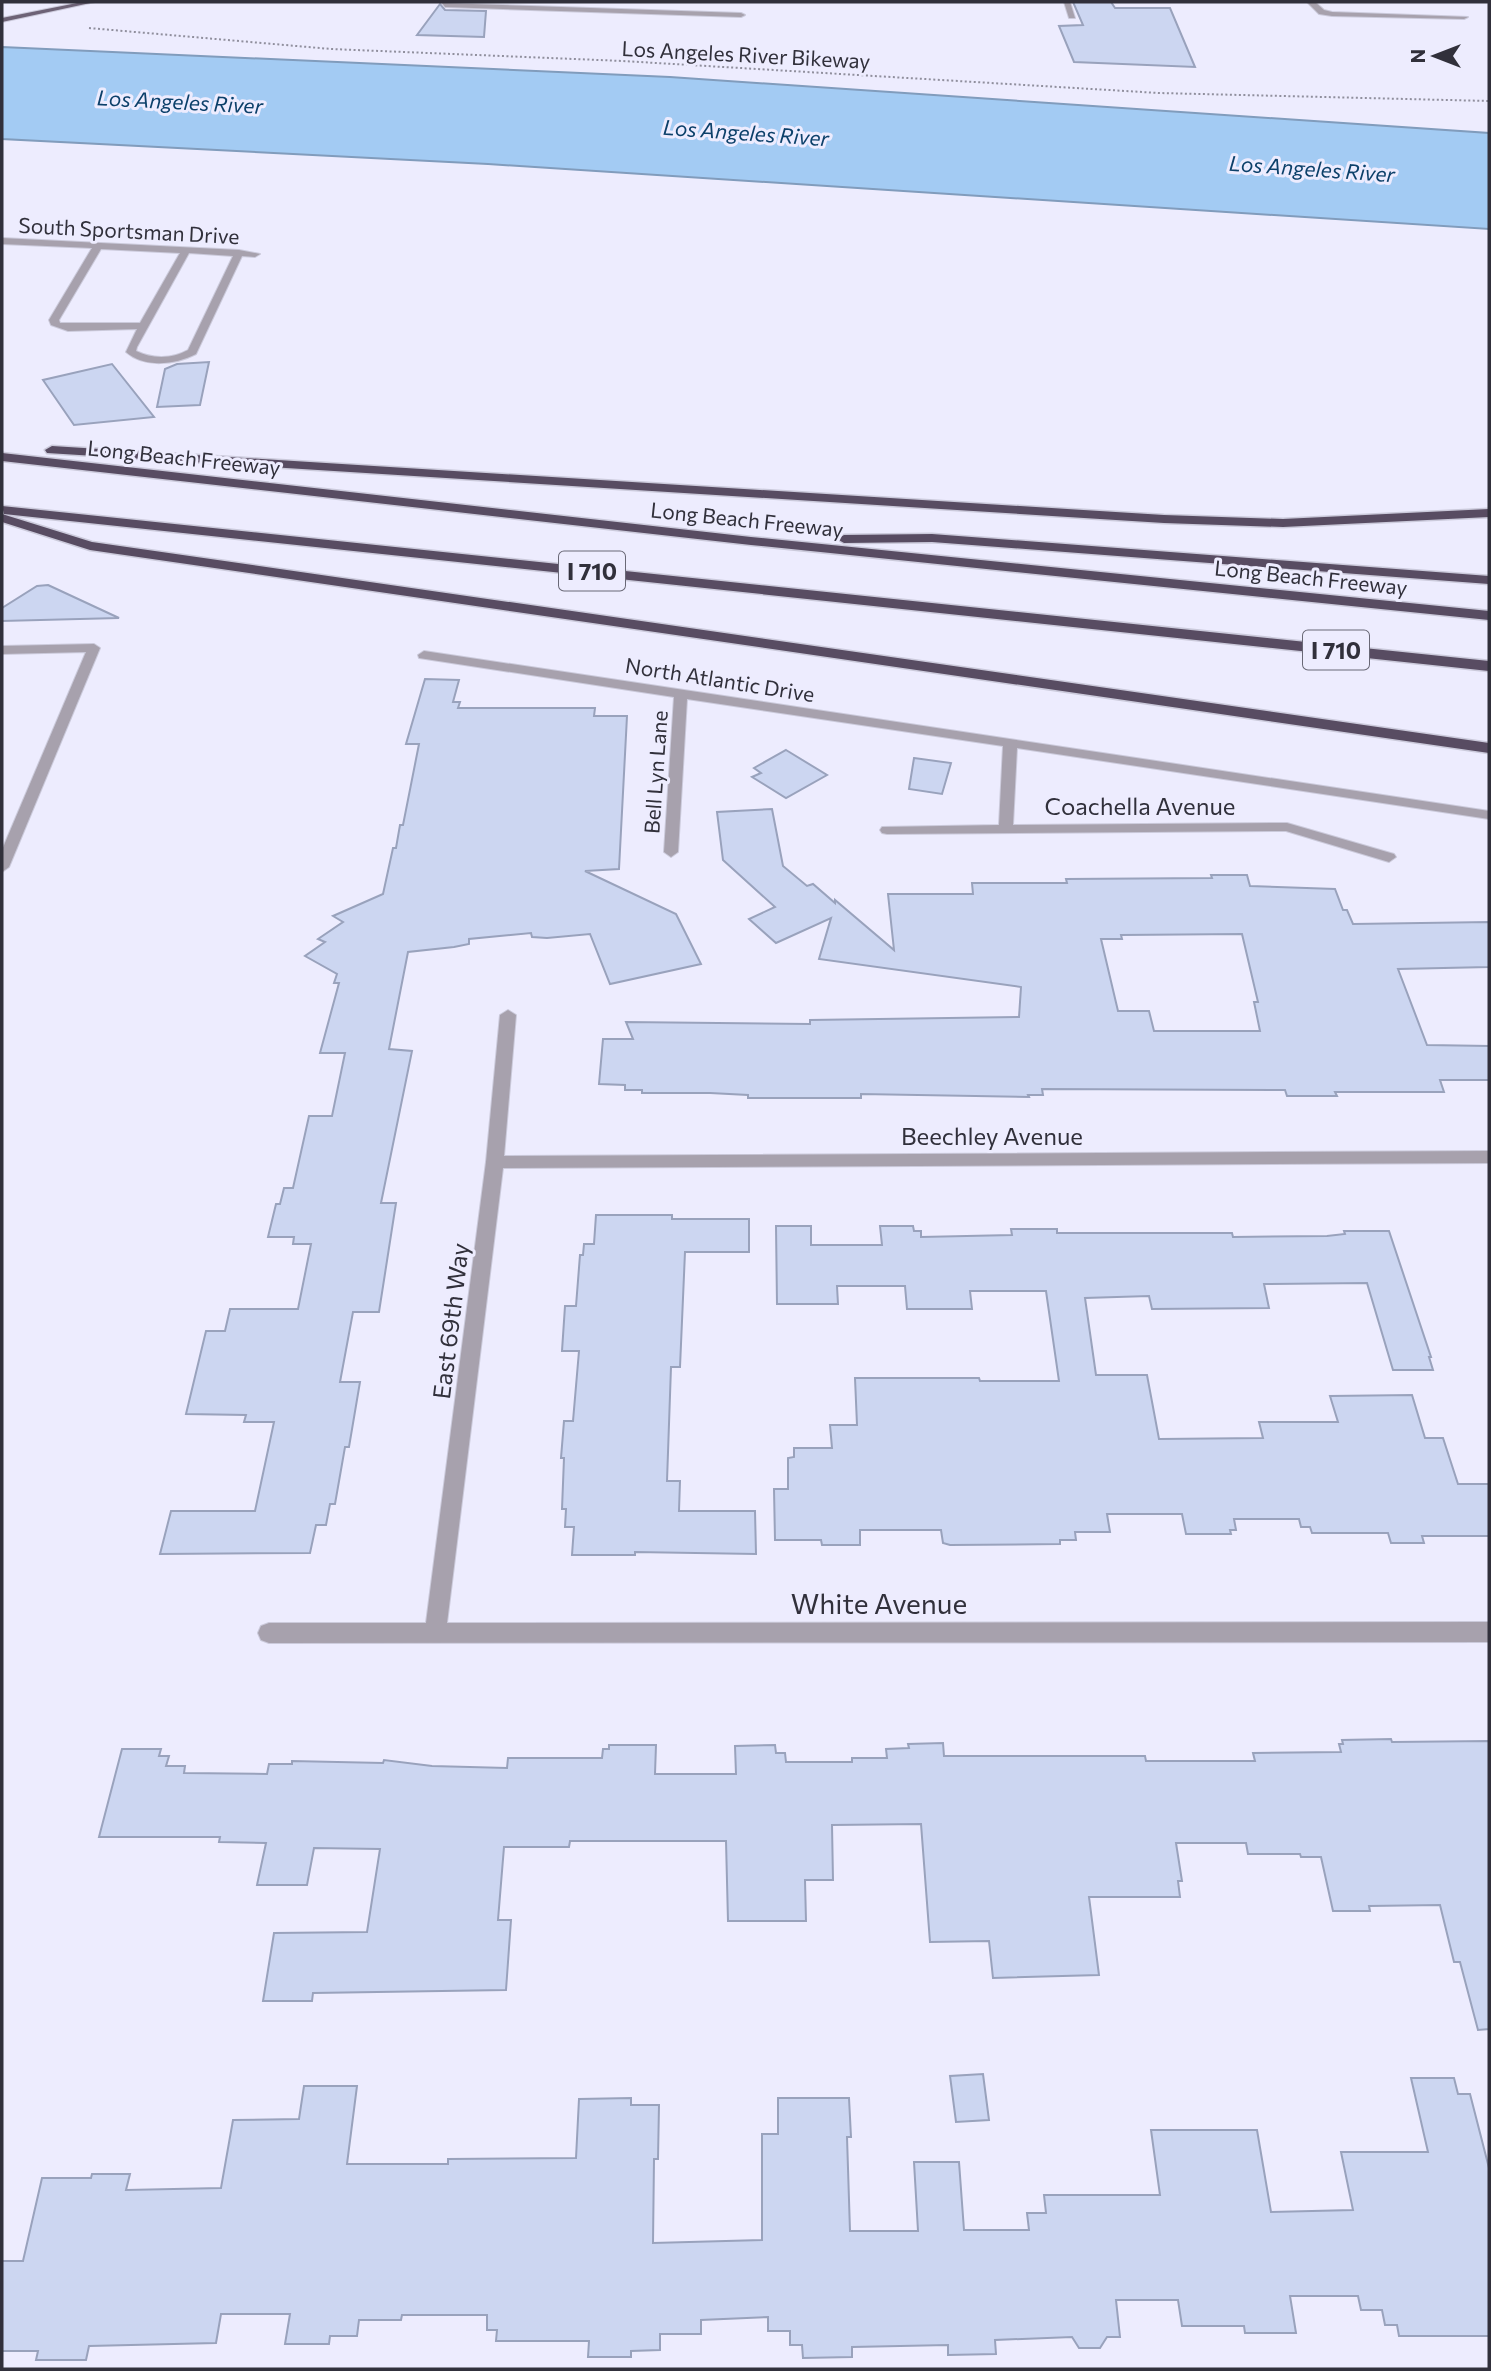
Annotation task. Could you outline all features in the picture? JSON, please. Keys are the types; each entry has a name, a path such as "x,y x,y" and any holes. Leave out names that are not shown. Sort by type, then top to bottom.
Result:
{"highway":[{"path":"2,446 1164,519 1283,523 1489,513"},
{"name":"Long Beach Freeway","path":"2,457 751,541 1489,616"},
{"name":"I 710","path":"2,509 1489,666"},
{"path":"2,518 90,546 1489,748"},
{"path":"751,541 933,538 1489,580"}],"main road":[{"path":"2,20 91,2"}],"street":[{"path":"1067,2 1072,16"},
{"path":"1311,2 1322,12 1332,13 1464,16"},
{"path":"445,5 621,6 741,15"},
{"name":"South Sportsman Drive","path":"2,241 255,254"},
{"path":"98,246 54,320 56,325 68,328 144,326"},
{"path":"187,250 132,347 131,352 138,356 166,359 184,357 192,352 239,253"},
{"path":"2,650 94,648 2,867"},
{"name":"North Atlantic Drive","path":"424,655 1010,744"},
{"name":"Bell Lyn Lane","path":"671,852 681,694"},
{"path":"1006,827 1010,744"},
{"name":"Coachella Avenue","path":"1010,744 1489,815"},
{"name":"Coachella Avenue","path":"887,830 1006,827 1286,828 1389,858"},
{"path":"2,828 18,828"},
{"name":"East 69th Way","path":"435,1633 495,1162 508,1015"},
{"name":"Beechley Avenue","path":"495,1162 1489,1157"},
{"name":"White Avenue","path":"268,1633 1489,1632"}],"path":[{"name":"Los Angeles River Bikeway","path":"85,28 331,49 623,61 1159,93 1489,101"}],"water":[{"name":"Los Angeles River","path":"2,47 670,77 1489,133 1489,229 488,164 2,139"}],"building":[{"path":"1073,2 1111,2 1115,8 1170,8 1195,67 1074,62 1059,26 1083,25"},
{"path":"440,4 445,10 486,11 484,37 417,35"},
{"path":"209,362 200,405 157,407 165,369 177,364"},
{"path":"112,364 154,417 74,425 43,380"},
{"path":"48,585 119,618 2,621 2,608 37,586"},
{"path":"425,679 459,680 453,702 460,702 458,708 595,708 594,716 627,716 619,869 585,871 676,914 701,964 610,984 590,934 547,938 532,937 531,933 469,939 469,944 408,952 389,1049 412,1051 381,1203 396,1203 379,1312 353,1312 340,1382 360,1382 349,1447 345,1447 335,1504 330,1504 326,1525 316,1525 310,1553 160,1554 171,1511 255,1511 274,1422 244,1422 246,1415 186,1414 206,1331 225,1331 230,1309 298,1309 311,1244 293,1244 294,1237 268,1237 276,1204 280,1204 284,1188 293,1188 309,1116 332,1116 345,1053 320,1053 339,983 334,983 337,974 305,956 325,942 318,939 343,922 333,916 383,894 393,848 396,848 400,825 403,825 419,744 406,744"},
{"path":"786,750 827,775 786,798 752,777 761,773 754,768"},
{"path":"914,758 951,763 942,794 909,789"},
{"path":"772,809 783,866 807,886 813,884 835,903 835,900 894,950 888,894 973,894 972,883 1067,883 1066,879 1212,878 1211,875 1247,875 1250,886 1335,889 1343,910 1347,910 1353,924 1489,922 1489,967 1398,969 1427,1045 1489,1046 1489,1080 1440,1080 1444,1092 1335,1092 1337,1096 1287,1096 1285,1090 1042,1089 1043,1095 1028,1095 1029,1097 861,1094 861,1098 748,1098 748,1095 710,1093 642,1093 642,1090 625,1090 625,1085 599,1084 603,1039 633,1039 626,1022 810,1024 810,1020 1019,1017 1021,987 819,959 831,918 776,943 749,919 775,907 723,860 717,812","holes":["1242,934 1258,1002 1254,1002 1260,1031 1154,1031 1149,1011 1118,1011 1101,939 1122,939 1121,935"]},
{"path":"596,1215 749,1219 749,1252 685,1252 680,1367 671,1367 667,1481 680,1481 679,1511 755,1511 756,1554 635,1552 635,1555 572,1555 574,1527 565,1527 566,1509 562,1509 564,1458 561,1458 564,1421 573,1421 579,1351 562,1351 565,1306 576,1306 580,1255 583,1255 584,1244 594,1244"},
{"path":"776,1226 811,1226 811,1245 882,1245 880,1226 913,1226 914,1231 921,1231 921,1237 1012,1235 1011,1229 1057,1229 1057,1233 1232,1233 1233,1237 1327,1236 1345,1234 1344,1231 1389,1231 1433,1370 1393,1370 1367,1283 1264,1284 1269,1308 1152,1309 1149,1296 1085,1298 1096,1375 1147,1375 1159,1439 1263,1438 1259,1422 1338,1422 1330,1396 1412,1395 1425,1438 1443,1438 1458,1484 1489,1484 1489,1536 1422,1536 1424,1543 1391,1543 1388,1533 1312,1533 1310,1527 1301,1527 1299,1519 1234,1519 1236,1530 1230,1530 1231,1534 1186,1534 1182,1514 1107,1514 1110,1532 1075,1532 1076,1540 1060,1540 1060,1544 950,1545 943,1543 941,1530 860,1530 860,1545 822,1545 821,1540 775,1540 774,1489 788,1489 788,1458 794,1457 794,1448 832,1448 830,1425 857,1425 855,1378 1059,1381 1046,1291 970,1291 972,1309 907,1309 905,1286 837,1286 838,1304 777,1304"},
{"path":"1391,1739 1392,1742 1489,1741 1489,2029 1478,2030 1460,1962 1454,1962 1440,1905 1369,1906 1370,1911 1333,1911 1321,1857 1301,1857 1300,1854 1248,1854 1246,1843 1176,1843 1182,1881 1178,1881 1180,1897 1089,1897 1099,1975 993,1978 989,1941 930,1942 921,1824 832,1825 833,1880 805,1880 806,1921 728,1921 726,1841 570,1841 569,1847 504,1847 498,1920 511,1920 506,1990 313,1993 312,2001 263,2001 274,1933 367,1932 380,1849 314,1848 307,1885 257,1885 266,1843 219,1842 220,1837 99,1837 122,1749 161,1749 159,1756 169,1756 166,1766 185,1766 184,1773 267,1774 269,1764 292,1764 292,1761 383,1763 384,1760 432,1766 507,1768 508,1758 602,1758 603,1749 609,1749 609,1745 656,1745 655,1774 736,1774 735,1746 775,1745 776,1753 785,1753 786,1762 852,1762 852,1758 887,1758 886,1749 909,1748 908,1744 943,1743 944,1756 1145,1756 1146,1761 1255,1761 1253,1753 1341,1752 1339,1744 1343,1744 1342,1740"},
{"path":"983,2074 989,2120 956,2122 950,2076"},
{"path":"1411,2078 1454,2078 1458,2094 1470,2094 1489,2168 1489,2336 1399,2336 1397,2325 1385,2325 1382,2310 1361,2310 1358,2296 1290,2296 1296,2333 1245,2333 1244,2326 1182,2326 1178,2300 1116,2300 1120,2337 1107,2337 1100,2348 1079,2348 1072,2337 995,2340 996,2354 948,2355 948,2345 852,2347 852,2357 803,2358 802,2345 790,2345 790,2331 768,2331 768,2317 701,2320 701,2334 660,2334 660,2350 631,2351 631,2357 588,2357 589,2341 496,2341 497,2330 487,2330 487,2315 402,2315 401,2320 359,2320 357,2336 330,2336 329,2344 285,2344 290,2314 221,2314 216,2343 89,2346 86,2360 36,2360 38,2351 2,2351 2,2261 23,2261 42,2178 91,2178 92,2174 130,2174 126,2190 221,2188 233,2120 299,2119 304,2086 357,2086 347,2164 448,2164 448,2159 576,2158 579,2099 631,2098 631,2105 659,2105 658,2159 654,2159 653,2243 762,2240 762,2134 778,2134 778,2098 849,2098 851,2137 847,2137 850,2231 918,2231 914,2162 959,2162 964,2230 1029,2230 1027,2213 1046,2213 1044,2195 1160,2195 1151,2130 1257,2130 1271,2212 1353,2210 1341,2152 1428,2152"}]}
